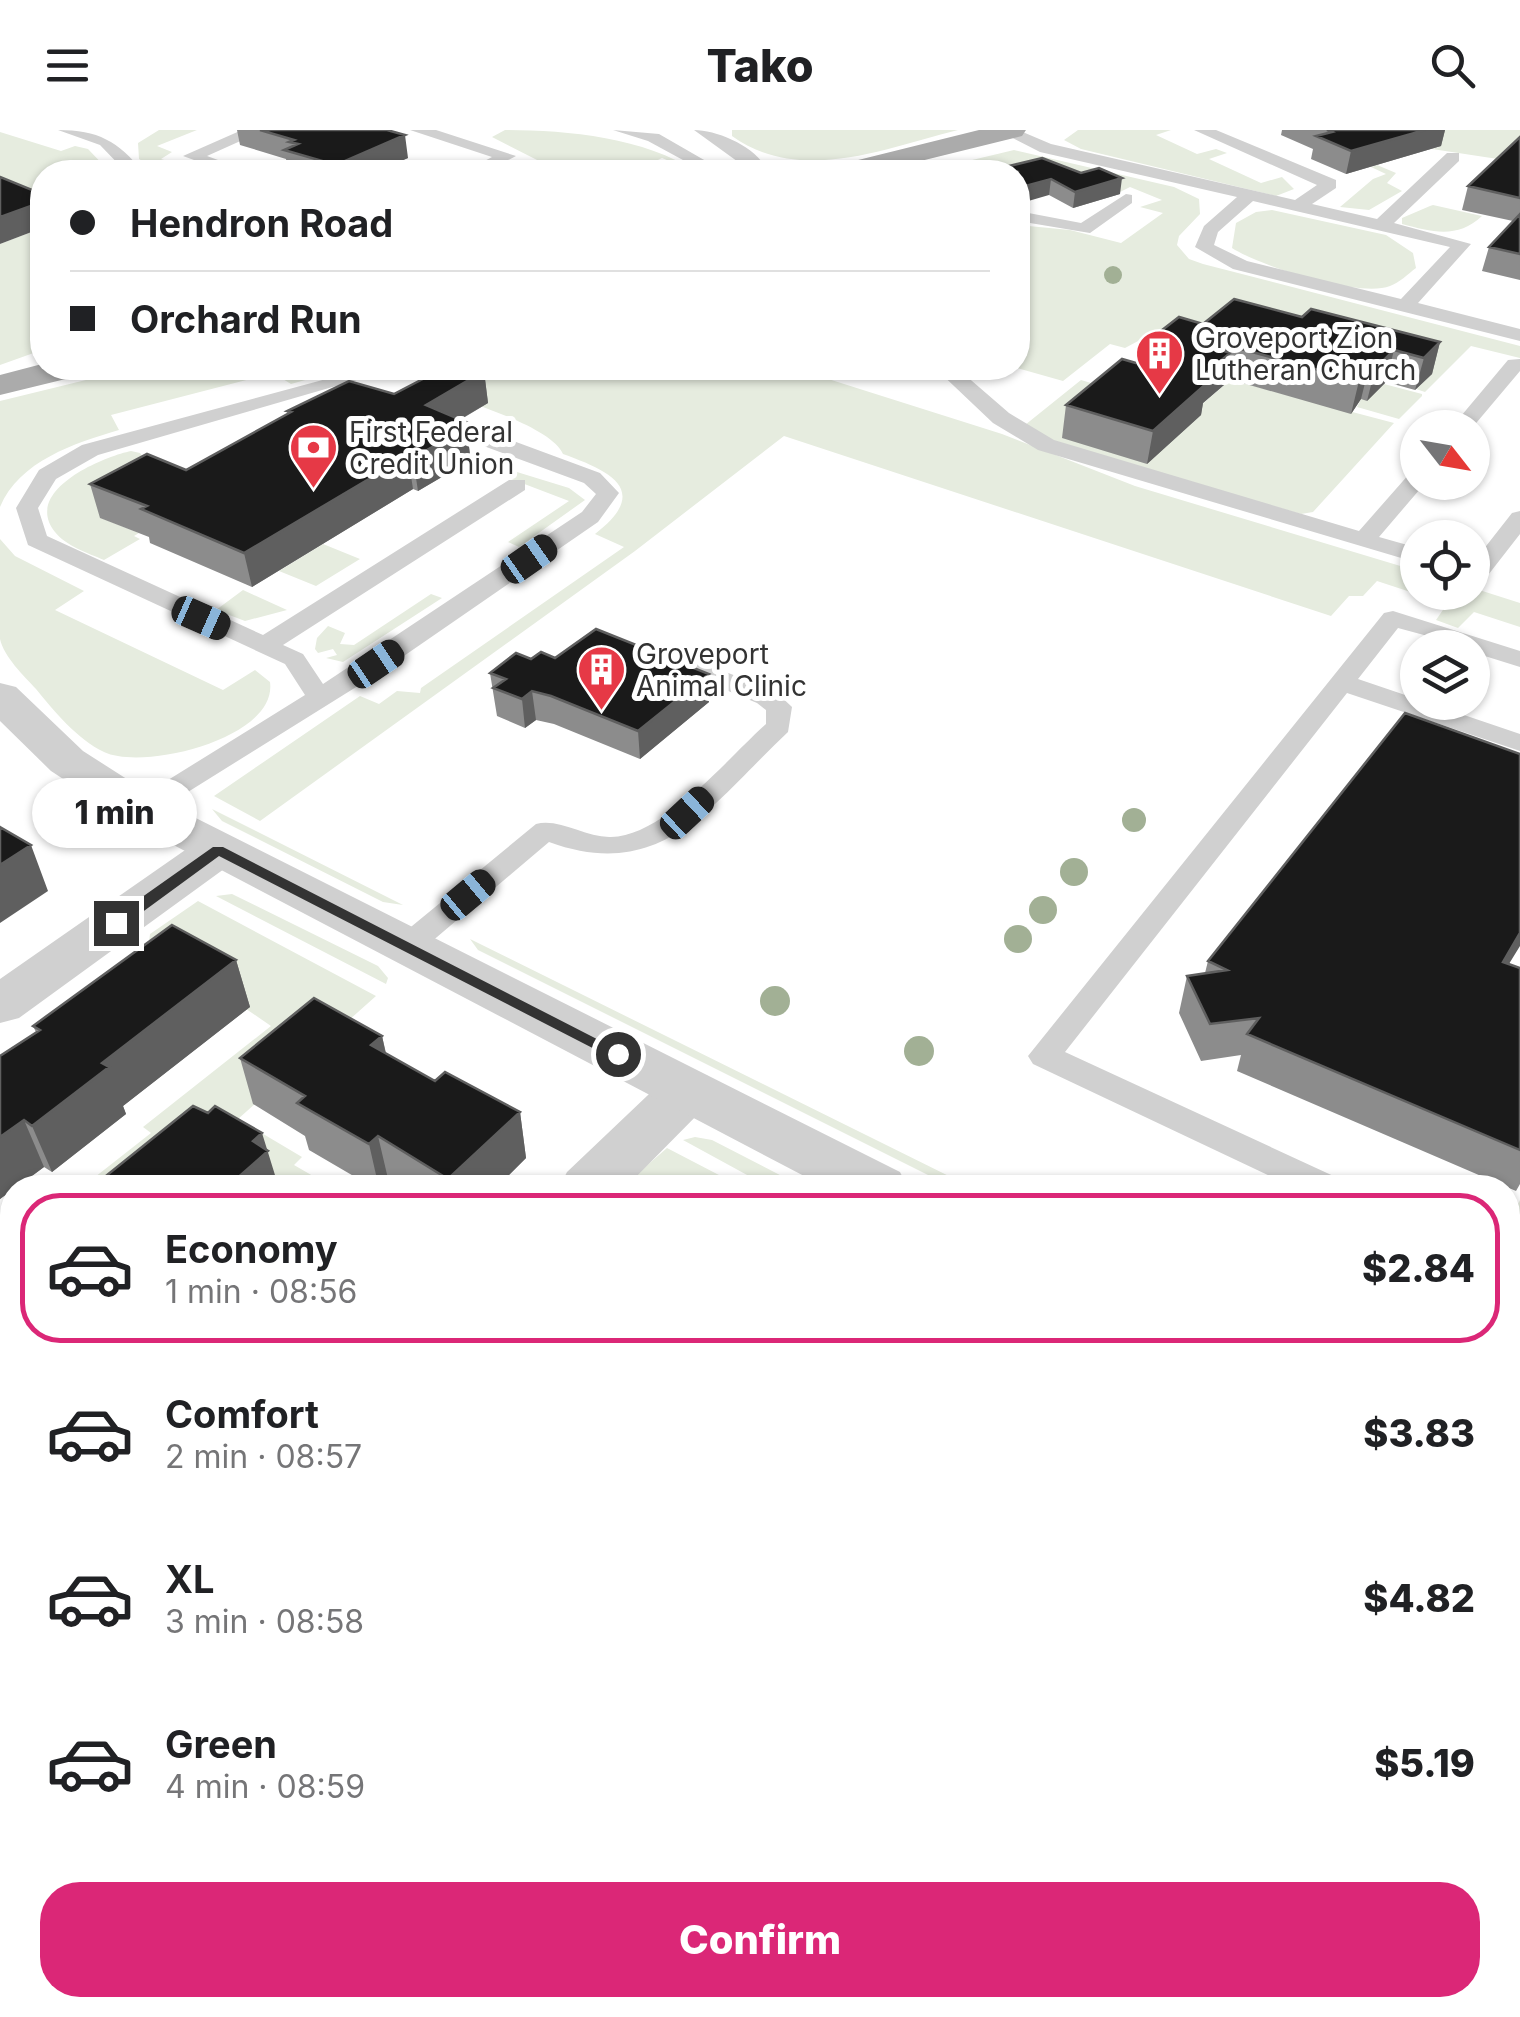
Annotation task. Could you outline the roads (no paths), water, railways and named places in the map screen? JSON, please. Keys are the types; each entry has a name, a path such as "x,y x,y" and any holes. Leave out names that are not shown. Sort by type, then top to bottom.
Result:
{"main road":[{"path":"912,160 1009,131"},
{"path":"0,385 30,378"}],"street":[{"path":"0,696 67,761 141,809 854,1175"},
{"path":"0,1005 218,850"},
{"path":"601,1175 688,1090"}],"lane":[{"path":"66,130 114,139 127,160"},
{"path":"204,160 191,156 256,130"},
{"path":"418,130 508,156 499,160"},
{"path":"460,142 485,130"},
{"path":"621,130 653,137 695,160"},
{"path":"653,137 672,130"},
{"path":"702,130 751,160"},
{"path":"1202,130 1330,184 1298,206"},
{"path":"1009,131 1046,148 1462,244 1405,306"},
{"path":"1380,225 1453,157"},
{"path":"1250,195 1210,230 1204,246 1240,265 1520,334"},
{"path":"1030,218 1084,229 1126,200"},
{"path":"1476,410 1516,364 1520,365"},
{"path":"319,696 294,659 36,540 27,508 47,475 90,450 344,380"},
{"path":"385,396 395,380"},
{"path":"958,380 1001,418 1046,444 1131,474 1400,551"},
{"path":"141,809 376,664 590,518 608,493 592,478 451,426"},
{"path":"264,646 517,485"},
{"path":"1364,540 1400,499"},
{"path":"1490,557 1520,518"},
{"path":"1300,1175 1044,1056 1393,618 1520,660"},
{"path":"406,947 546,830 595,848 640,844 661,834 779,726 779,707 766,697 692,667"},
{"path":"1344,683 1520,743"}],"place":[{"name":"Groveport Zion Lutheran Church","path":"1160,396"},
{"name":"First Federal Credit Union","path":"314,490"},
{"name":"Groveport Animal Clinic","path":"601,712"}]}
